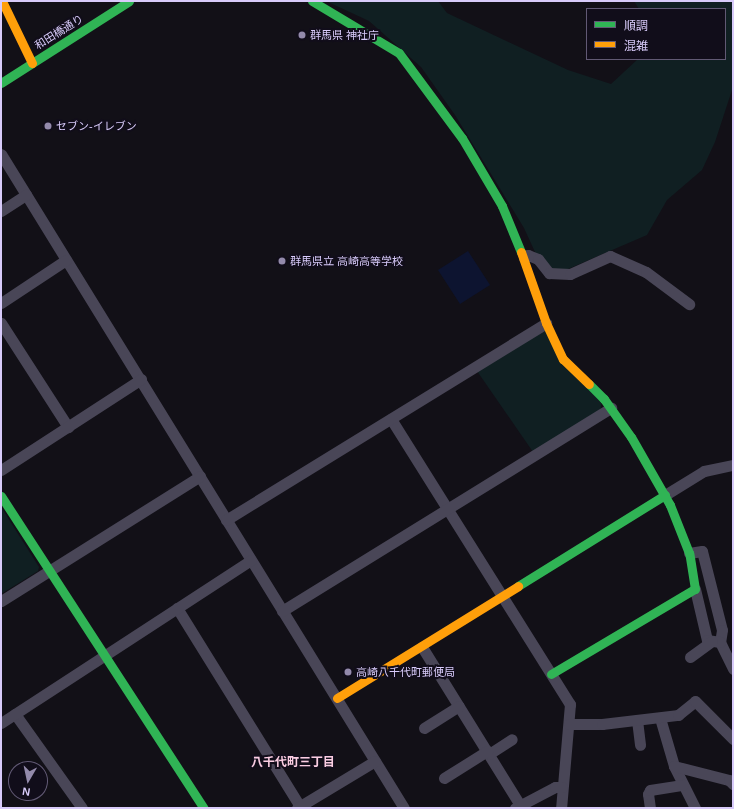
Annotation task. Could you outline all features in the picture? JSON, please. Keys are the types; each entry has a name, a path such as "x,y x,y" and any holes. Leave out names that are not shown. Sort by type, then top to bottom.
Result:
{"street":[{"path":"2,1 32,63"},
{"name":"和田橋通り","path":"1,83 129,1"},
{"path":"312,1 400,53 462,138 502,206 524,258 546,323 565,362 592,386 611,408 631,437 665,495 688,553 707,640 716,642 733,669"},
{"path":"1,154 404,808"},
{"path":"1,211 26,195"},
{"path":"524,258 528,255 538,259 548,273 570,274 610,256 646,272 689,304"},
{"path":"1,303 66,260"},
{"path":"1,323 68,427"},
{"path":"226,520 546,323"},
{"path":"1,470 140,379"},
{"path":"282,611 447,508 457,505 611,408"},
{"path":"391,419 570,704 561,808"},
{"path":"337,698 704,471 733,465"},
{"path":"1,601 200,476"},
{"path":"1,496 204,808"},
{"path":"688,553 702,551 722,630 716,642 690,656"},
{"path":"1,723 251,560"},
{"path":"551,674 695,589"},
{"path":"177,608 299,807 375,761"},
{"path":"422,646 488,752 518,806 555,787 562,787"},
{"path":"569,724 602,724 678,715 693,702 697,701 733,739"},
{"path":"424,728 459,706"},
{"path":"15,714 82,808"},
{"path":"660,718 674,766 695,808"},
{"path":"637,720 640,745"},
{"path":"444,778 512,739"},
{"path":"674,766 729,780 733,784"},
{"path":"650,808 648,794 650,790 683,786"}],"shaded area":[{"path":"326,1 438,1 447,13 568,70 611,84 637,60 726,60 726,8 638,8 634,1 733,1 733,87 715,142 702,170 667,200 647,235 568,269 552,269 535,252 524,228 455,115 421,67 369,21"},
{"path":"541,331 546,332 602,401 600,411 533,452 477,371"},
{"path":"1,507 39,567 38,571 1,594"}],"water":[{"path":"468,251 490,285 460,304 438,270"}],"traffic: fast":[{"path":"1,83 129,1"},
{"path":"312,1 399,53 462,138 502,206 521,252"},
{"path":"551,674 695,589 689,553 670,505 631,437 604,399 589,384"},
{"path":"518,586 665,495"},
{"path":"1,496 204,808"}],"traffic: slow":[{"path":"2,1 32,63"},
{"path":"521,252 546,323 563,359 589,384"},
{"path":"337,698 518,586"}],"place":[{"name":"群馬県 神社庁","path":"302,35"},
{"name":"セブン-イレブン","path":"48,126"},
{"name":"群馬県立 高崎高等学校","path":"282,261"},
{"name":"高崎八千代町郵便局","path":"348,672"}],"district":[{"name":"八千代町三丁目","path":"293,763"}]}
